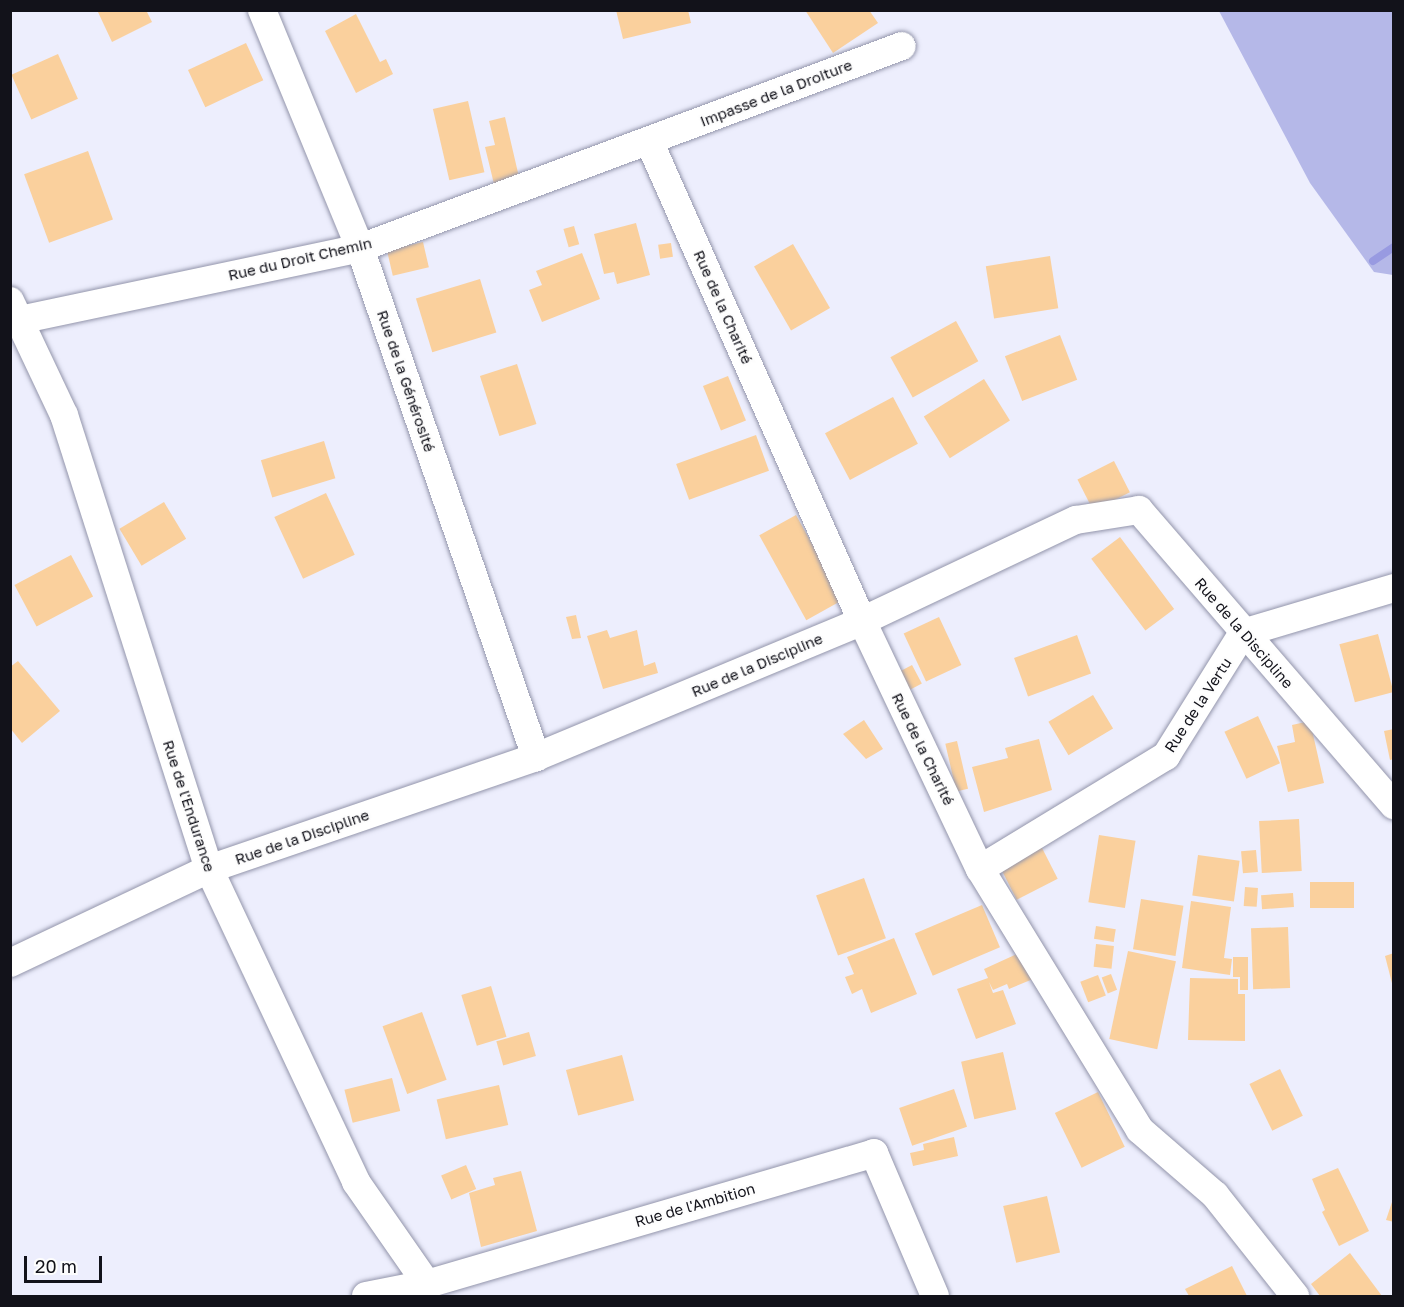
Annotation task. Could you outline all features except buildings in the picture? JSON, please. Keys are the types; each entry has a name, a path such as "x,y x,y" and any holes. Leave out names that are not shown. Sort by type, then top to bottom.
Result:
{"street":[{"name":"Rue de la Générosité","path":"262,10 360,248 536,757"},
{"name":"Impasse de la Droiture","path":"649,141 902,46"},
{"name":"Rue du Droit Chemin","path":"13,314 360,248 649,141"},
{"name":"Rue de la Charité","path":"649,141 862,621 980,869 1140,1130 1215,1195 1295,1296"},
{"name":"Rue de l'Endurance","path":"13,314 64,415 209,869 356,1182 427,1284"},
{"name":"Rue de la Discipline","path":"10,963 209,869 536,757 862,621 1076,520 1138,510 1394,805"},
{"path":"1243,633 1394,588"},
{"name":"Rue de la Vertu","path":"980,869 1166,756 1243,633"},
{"name":"Rue de l'Ambition","path":"366,1296 427,1284 874,1153 935,1296"}],"shaded area":[{"path":"1219,11 1393,11 1393,275 1374,272 1310,183"}],"waterway":[{"path":"1373,261 1394,247"}]}
